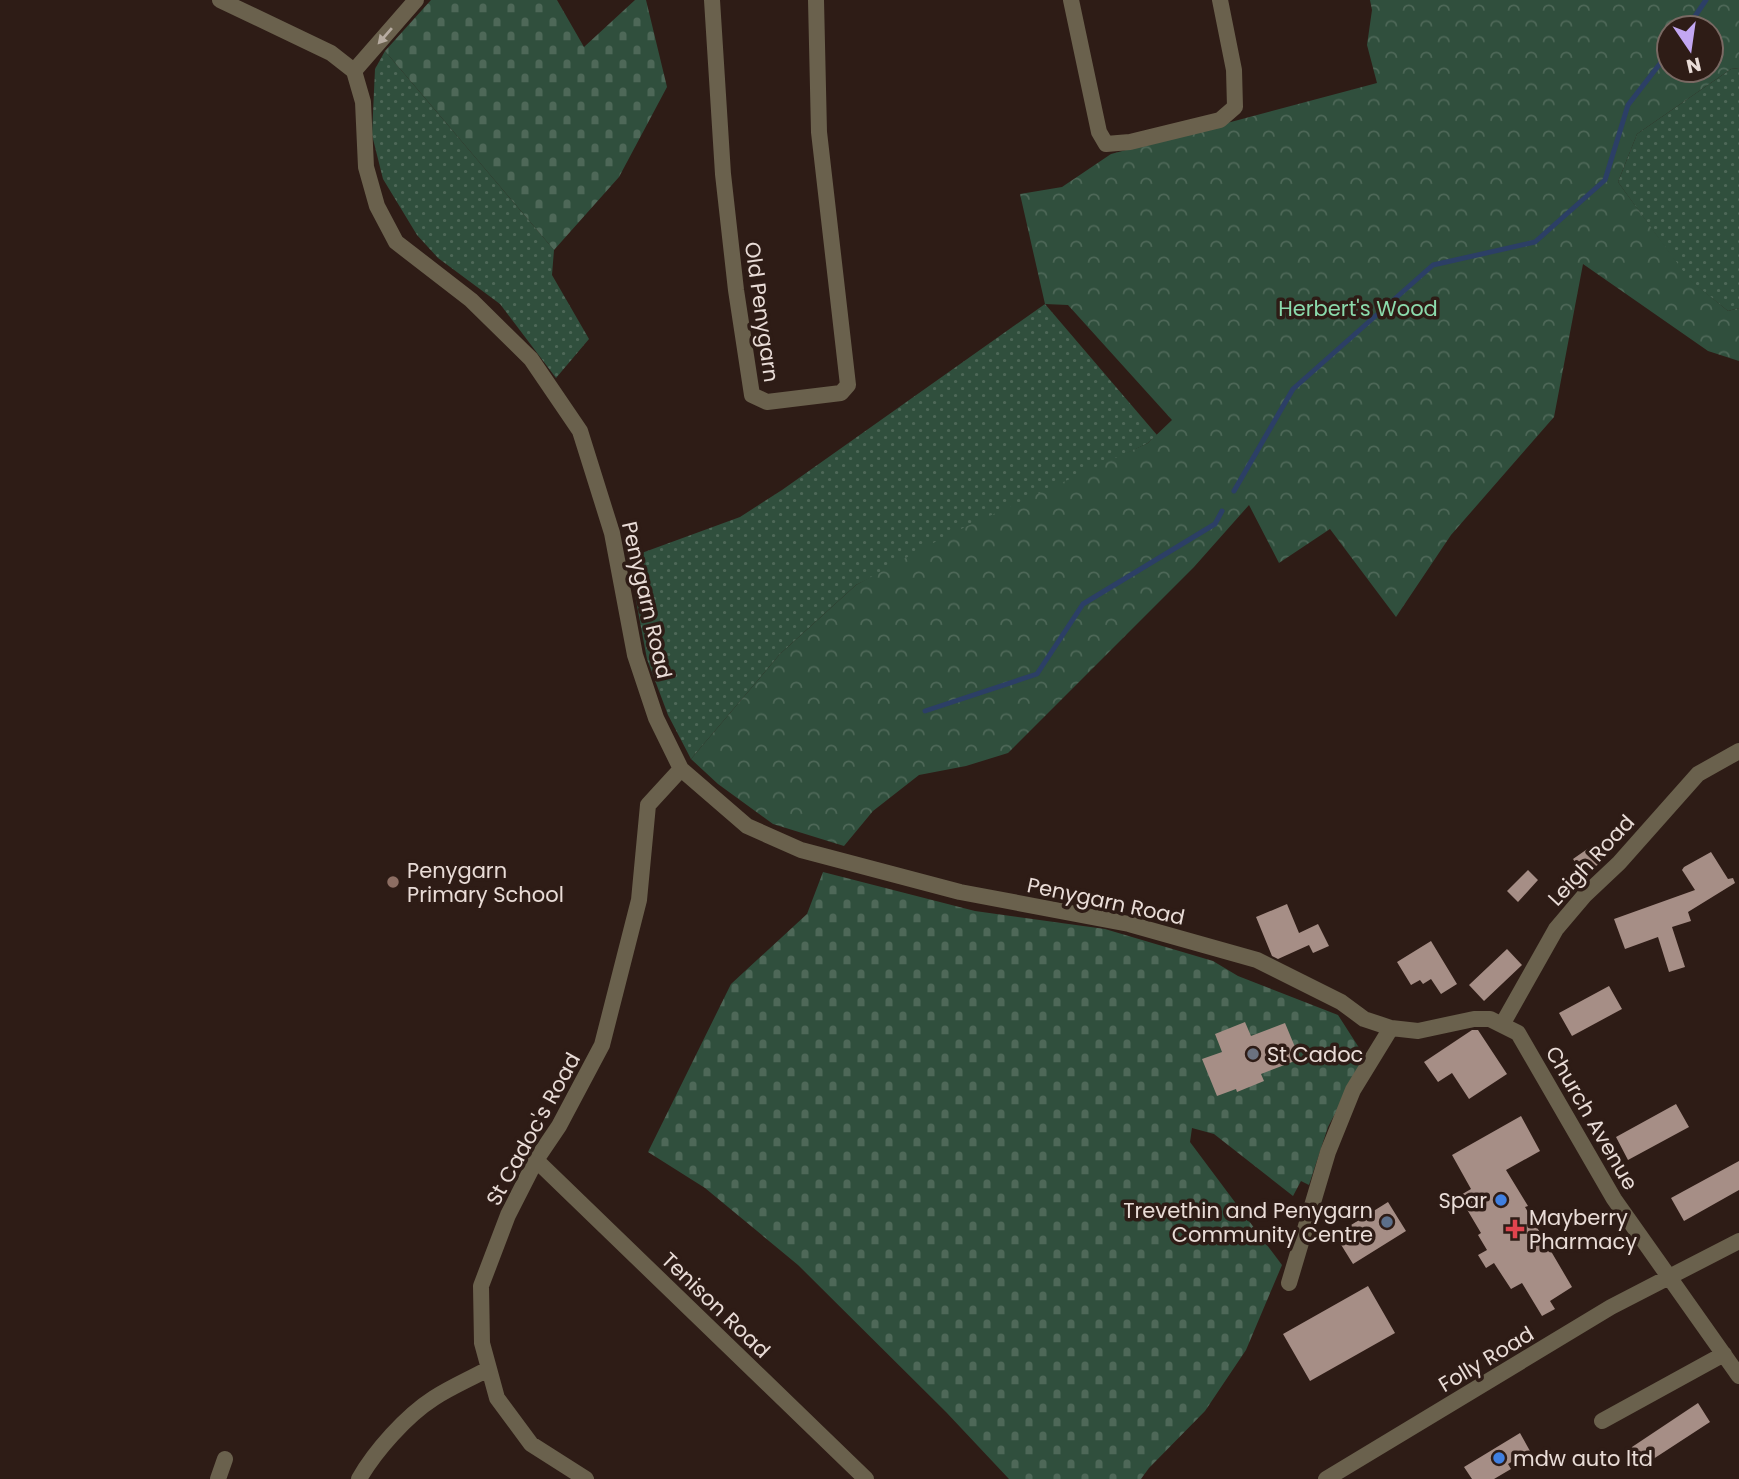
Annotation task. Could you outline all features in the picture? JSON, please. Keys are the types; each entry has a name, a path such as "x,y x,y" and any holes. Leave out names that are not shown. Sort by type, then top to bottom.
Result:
{"street":[{"path":"220,0 331,53 354,71 416,0"},
{"name":"Old Penygarn","path":"712,0 723,174 736,290 752,395 767,402 841,393 848,385 819,132 816,0"},
{"path":"1070,0 1099,132 1107,144 1130,142 1220,120 1235,107 1234,70 1220,0"},
{"name":"Penygarn Road","path":"354,71 363,102 366,167 377,206 396,242 471,300 531,359 580,431 612,533 635,655 656,718 681,769 747,826 801,850 960,892 1129,924 1257,960 1341,1002 1364,1019 1391,1028 1418,1031 1474,1019 1490,1019 1503,1023"},
{"name":"Leigh Road","path":"1503,1023 1556,929 1584,896 1619,863 1698,774 1739,752"},
{"name":"St Cadoc's Road","path":"586,1479 531,1444 498,1398 482,1343 481,1286 508,1215 536,1160 559,1126 602,1045 639,901 648,806 681,769"},
{"name":"Church Avenue","path":"1503,1023 1518,1032 1614,1199 1739,1376"},
{"path":"1289,1283 1328,1153 1353,1090 1391,1028"},
{"name":"Tenison Road","path":"536,1160 866,1479"},
{"name":"Folly Road","path":"1326,1479 1611,1307 1739,1241"},
{"path":"1602,1421 1724,1354"},
{"path":"359,1479 365,1467 395,1432 432,1399 488,1369"},
{"path":"218,1479 225,1459"}],"green space":[{"path":"431,0 557,0 584,47 635,0 646,0 667,87 619,177 554,250 385,51"},
{"name":"Herbert's Wood","path":"1370,0 1739,0 1739,68 1725,73 1725,14 1655,14 1655,84 1709,84 1637,134 1618,182 1689,279 1728,311 1739,308 1739,361 1708,351 1583,264 1554,417 1451,535 1396,617 1330,529 1279,563 1249,505 1194,567 1008,753 966,766 919,775 873,811 844,846 773,824 718,784 691,759 780,654 856,585 948,535 1148,443 1172,420 1068,305 1045,304 1020,194 1062,187 1111,154 1377,83 1367,45 1372,10"},
{"path":"385,51 554,250 552,275 589,339 556,378 500,304 438,258 417,235 383,179 372,135 375,69"},
{"path":"1739,68 1739,308 1728,311 1688,279 1618,182 1637,134 1709,84 1725,84 1725,73"},
{"path":"1045,304 1157,435 1148,443 856,585 780,654 691,759 668,715 647,659 628,558 740,517"},
{"path":"823,872 975,911 1105,929 1213,961 1238,976 1338,1015 1365,1057 1328,1127 1309,1185 1301,1181 1293,1196 1214,1134 1192,1128 1190,1142 1282,1265 1246,1350 1205,1411 1141,1479 1009,1479 946,1412 798,1265 705,1188 648,1152 731,984 807,914"}],"building":[{"path":"1593,845 1604,861 1583,874 1573,859"},
{"path":"1711,852 1728,879 1733,878 1735,883 1688,912 1691,921 1672,927 1685,967 1669,972 1658,937 1625,949 1614,919 1695,890 1682,870"},
{"path":"1528,870 1538,880 1518,902 1507,891"},
{"path":"1287,904 1299,933 1318,924 1329,946 1313,953 1309,945 1278,959 1272,956 1256,917"},
{"path":"1431,941 1457,984 1441,994 1431,979 1423,984 1420,980 1411,985 1397,962"},
{"path":"1507,949 1522,965 1484,1001 1469,985"},
{"path":"1609,986 1622,1009 1572,1036 1559,1013"},
{"path":"1245,1022 1251,1036 1285,1023 1300,1059 1261,1074 1264,1081 1237,1092 1236,1089 1217,1096 1202,1059 1222,1052 1215,1034"},
{"path":"1472,1030 1478,1030 1507,1074 1469,1099 1452,1073 1438,1082 1424,1062"},
{"path":"1676,1104 1689,1127 1628,1160 1616,1137"},
{"path":"1521,1116 1540,1151 1506,1170 1572,1287 1550,1301 1555,1309 1542,1316 1522,1283 1511,1289 1494,1263 1486,1268 1478,1255 1487,1250 1478,1235 1481,1233 1459,1196 1471,1189 1452,1155"},
{"path":"1739,1161 1739,1190 1684,1221 1671,1198"},
{"path":"1388,1202 1406,1231 1353,1264 1335,1235"},
{"path":"1368,1286 1395,1333 1310,1381 1283,1334"},
{"path":"1698,1403 1710,1422 1641,1467 1629,1449"},
{"name":"mdw auto ltd","path":"1520,1433 1530,1451 1508,1464 1511,1469 1494,1479 1472,1479 1464,1467"}],"waterway":[{"path":"1696,14 1706,0"},
{"path":"1234,491 1293,389 1433,265 1535,242 1605,180 1628,105 1655,70"},
{"path":"925,711 1037,674 1083,604 1215,524 1222,511"}],"place":[{"name":"Penygarn Primary School","path":"393,882"},
{"name":"St Cadoc","path":"1253,1054"},
{"name":"Spar","path":"1501,1200"},
{"name":"Trevethin and Penygarn Community Centre","path":"1387,1222"},
{"name":"Mayberry Pharmacy","path":"1515,1229"},
{"name":"mdw auto ltd","path":"1499,1458"}]}
